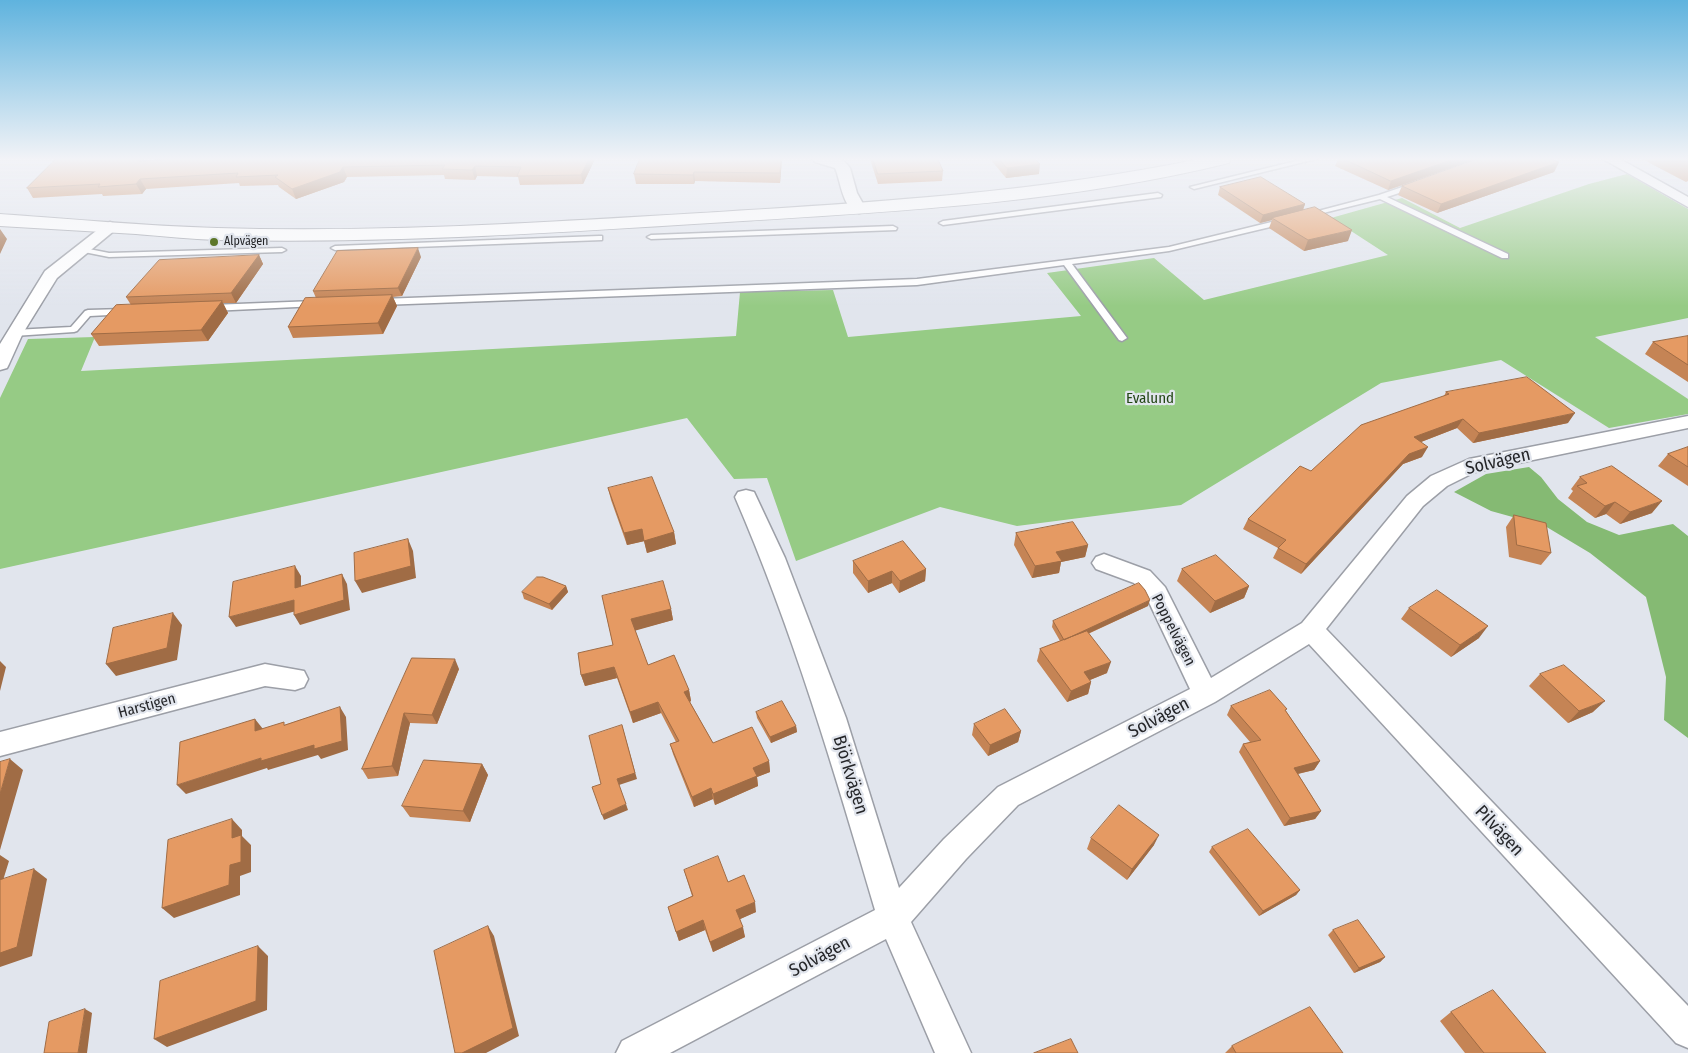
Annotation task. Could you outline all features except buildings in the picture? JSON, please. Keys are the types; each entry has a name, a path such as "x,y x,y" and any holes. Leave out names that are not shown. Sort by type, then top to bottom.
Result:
{"street":[{"path":"0,220 223,234 380,233 869,208"},
{"path":"0,364 14,333 51,275 110,227"},
{"name":"Solvägen","path":"634,1053 734,1003 893,918 1008,796 1206,694 1311,630 1415,500 1439,481 1468,466 1686,424"},
{"name":"Björkvägen","path":"746,497 773,558 832,718 893,918 953,1053"},
{"name":"Poppelvägen","path":"1104,563 1142,577 1156,593 1206,694"},
{"name":"Pilvägen","path":"1311,630 1688,1031"},
{"name":"Harstigen","path":"0,744 265,675 296,679"}],"lane":[{"path":"943,223 1053,208"},
{"path":"370,302 917,282 1169,250 1336,208"},
{"path":"1404,208 1505,256"},
{"path":"651,237 893,228"},
{"path":"336,248 600,238"},
{"path":"82,250 109,255 282,250"},
{"path":"1066,262 1122,338"},
{"path":"205,309 321,304"},
{"path":"14,333 74,329 88,313 136,311"}],"green space":[{"name":"Evalund","path":"1366,208 1422,208 1460,228 1518,208 1688,209 1688,318 1595,337 1688,399 1688,414 1609,428 1501,360 1381,383 1181,505 1017,526 940,507 796,561 767,478 734,479 687,418 0,569 0,398 28,339 95,337 81,371 736,336 740,292 833,290 848,337 1081,316 1047,273 1154,258 1204,300 1388,255 1331,218"},
{"path":"1529,467 1541,477 1558,499 1587,522 1619,535 1673,524 1688,536 1688,738 1664,720 1666,677 1646,597 1590,553 1545,526 1491,511 1454,492 1486,474"}],"place":[{"name":"Alpvägen","path":"214,242"}]}
